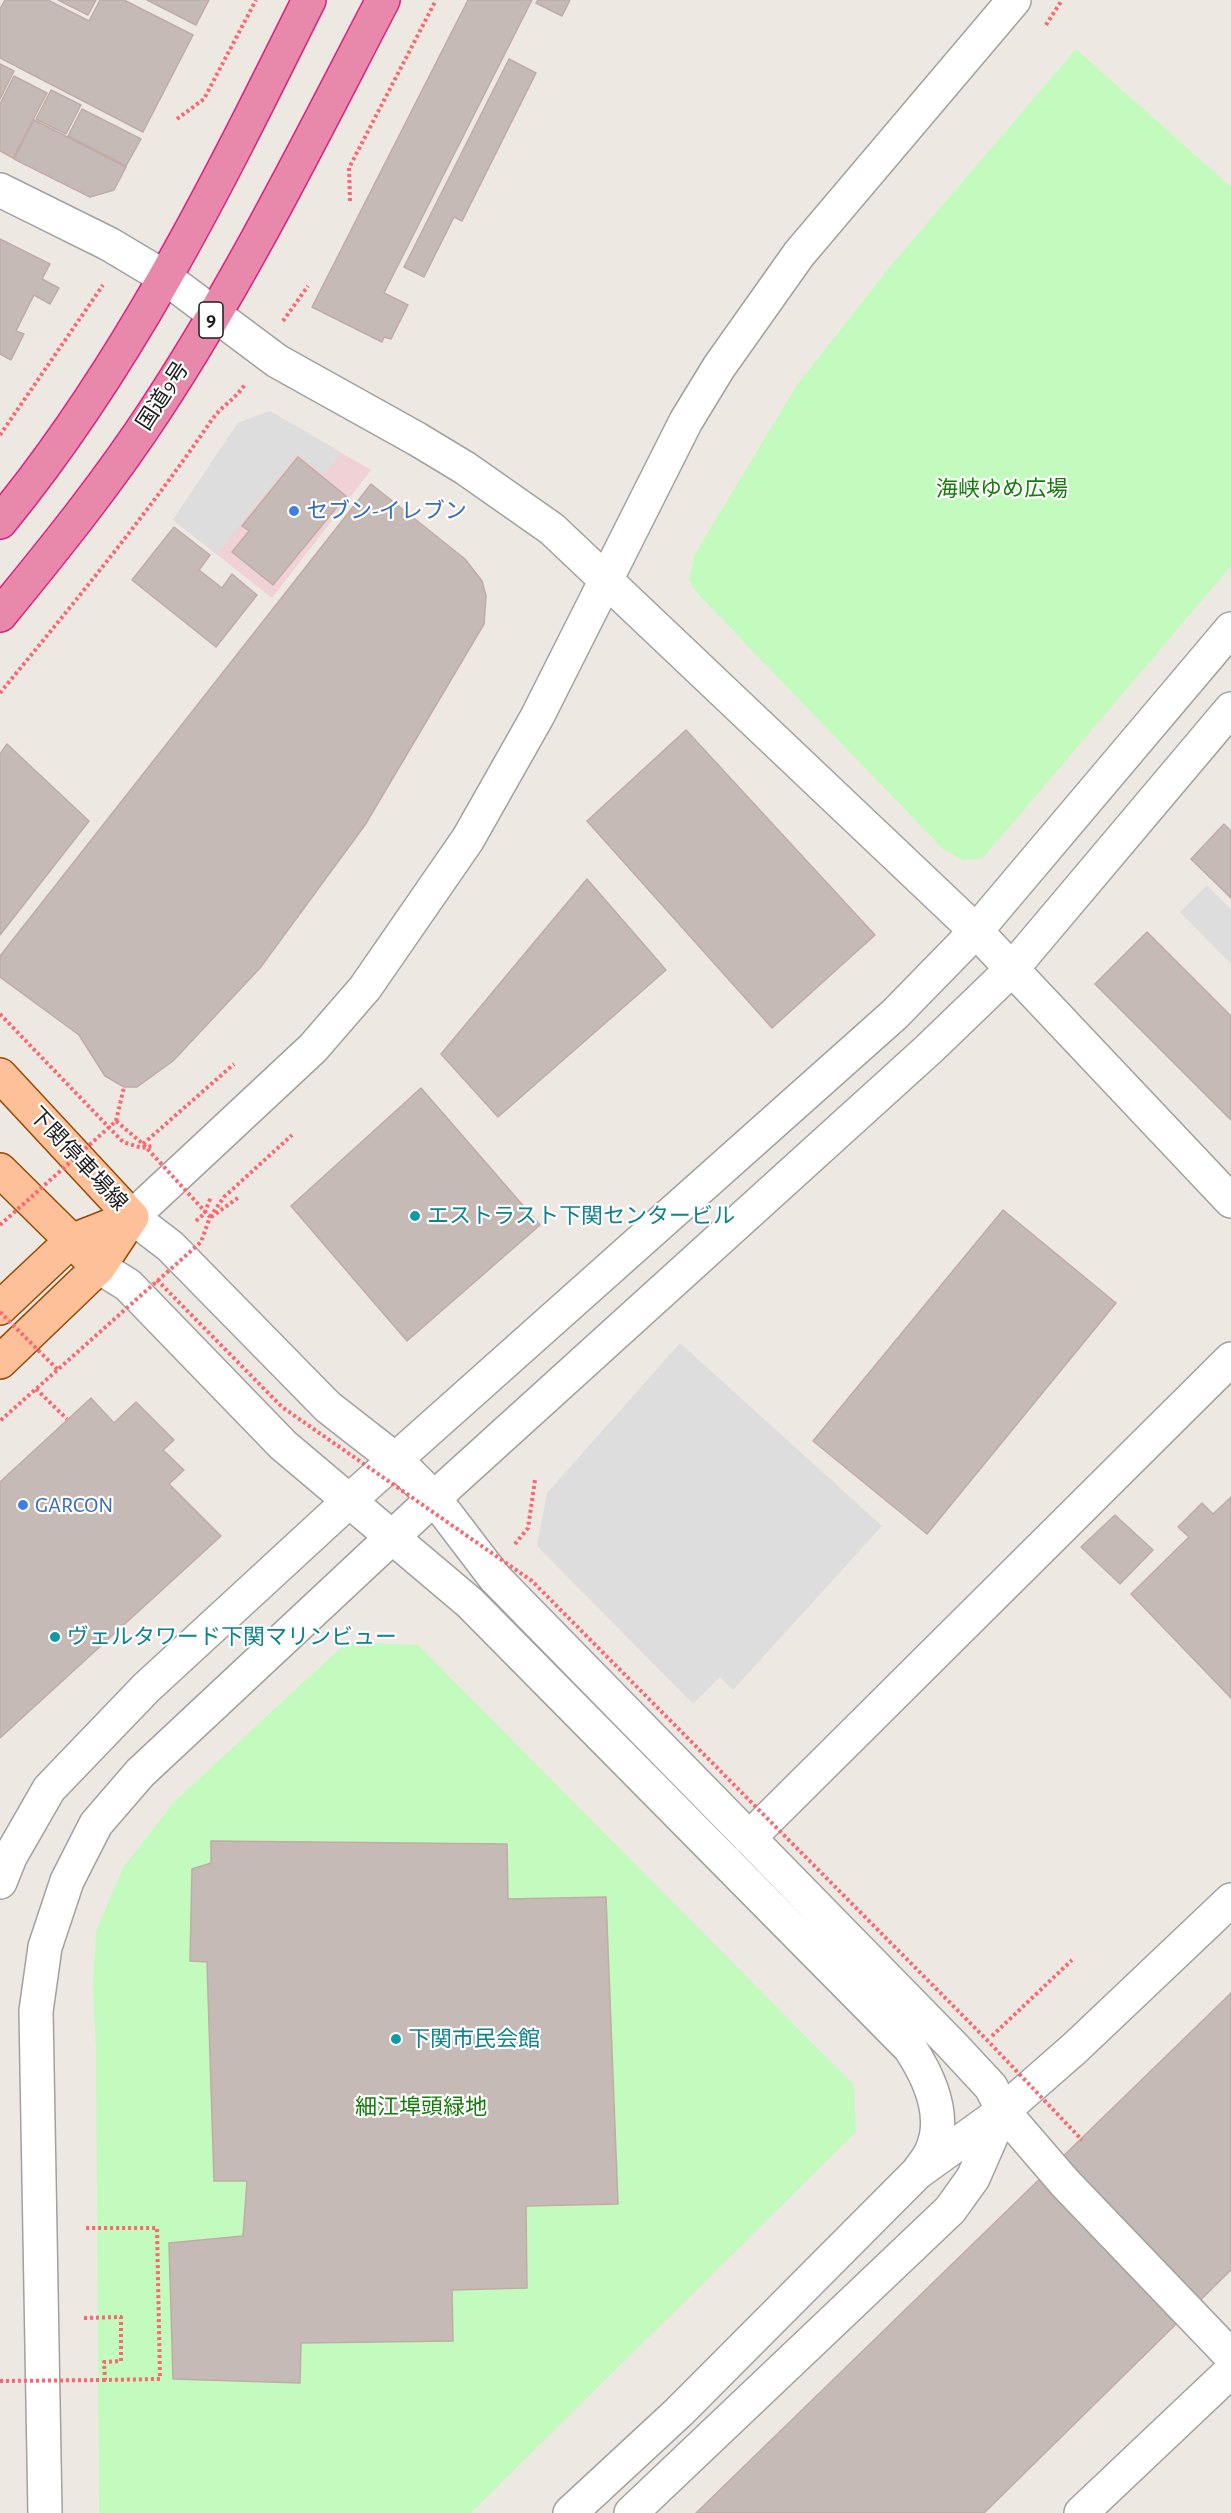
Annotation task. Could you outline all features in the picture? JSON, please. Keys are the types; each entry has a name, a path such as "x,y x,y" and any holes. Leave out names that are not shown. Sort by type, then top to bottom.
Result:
{"highway":[{"path":"0,522 23,494 96,389 166,278 212,196 309,0"},
{"name":"国道9号","path":"0,615 84,513 156,409 215,314 264,227 383,0"}],"main road":[{"name":"下関停車場線","path":"0,1075 132,1217"},
{"path":"0,1170 99,1267"},
{"name":"下関停車場線","path":"0,1310 70,1241 132,1217"},
{"name":"下関停車場線","path":"0,1362 99,1267 132,1217"}],"street":[{"path":"1014,0 800,254 753,315 686,421 537,717 468,839 365,988 313,1048 132,1217 170,1246 328,1407 396,1460 434,1498 495,1578 951,2044 991,2087 1003,2111 1065,2183 1231,2356"},
{"path":"0,189 109,244 166,278 277,361 465,468 552,529 976,931 1231,1202"},
{"path":"0,1882 10,1857 49,1789 146,1688 350,1500 886,1022 976,931 1231,629"},
{"path":"45,2513 46,2458 36,2011 45,1947 67,1881 96,1824 140,1773 391,1538 929,1049 1011,970 1231,709"},
{"path":"99,1267 128,1285 283,1445 470,1603 910,2048 949,2081 1003,2111"},
{"path":"749,1838 1231,1359"},
{"path":"570,2513 679,2412 917,2173 1003,2111 1075,2048 1231,1900"},
{"path":"951,2044 996,2068 1011,2072 1032,2069 1075,2048"},
{"path":"910,2048 924,2070 936,2104 938,2125 932,2150 917,2173"},
{"path":"631,2513 950,2210 973,2178 1003,2111"},
{"path":"1081,2513 1231,2371"},
{"path":"46,2458 56,2513"}],"path":[{"path":"177,119 204,99 256,0"},
{"path":"350,201 349,168 436,0"},
{"path":"1044,27 1062,0"},
{"path":"0,435 104,282"},
{"path":"296,302 308,286"},
{"path":"0,693 100,571 169,481 219,409 240,392"},
{"path":"0,1014 123,1142 142,1148 159,1144"},
{"path":"143,1144 234,1064"},
{"path":"0,1226 116,1121 124,1087"},
{"path":"116,1121 143,1144 210,1217"},
{"path":"0,1420 201,1242 210,1217 224,1197 292,1135"},
{"path":"210,1217 239,1197"},
{"path":"158,1280 282,1407 532,1581 987,2040 1082,2140"},
{"path":"0,1310 58,1370"},
{"path":"36,1389 67,1419"},
{"path":"509,1551 528,1528 535,1480"},
{"path":"987,2040 1072,1960"},
{"path":"0,2381 160,2379 157,2228 86,2228"},
{"path":"84,2318 121,2317 121,2361 104,2362 105,2380"}],"shaded area":[{"path":"270,411 371,470 272,598 173,520 238,423"},
{"path":"270,411 342,453 324,475 297,454 217,554 173,520 238,423"},
{"path":"1207,885 1231,910 1231,964 1180,912"},
{"path":"680,1343 882,1526 733,1690 720,1677 693,1704 537,1546 547,1493"}],"green space":[{"name":"海峡ゆめ広場","path":"1076,49 1231,187 1231,566 983,858 962,860 943,849 696,592 689,580 695,554 797,385 893,263"},
{"name":"細江埠頭緑地","path":"347,1642 418,1645 854,2085 856,2132 471,2513 99,2513 96,2051 93,1986 96,1931 123,1868 175,1801"}],"building":[{"path":"5,0 48,0 89,21 100,0 124,0 193,35 143,132 0,58 0,9"},
{"path":"58,0 96,0 88,15"},
{"path":"147,0 209,0 196,25"},
{"path":"468,0 532,0 384,293 408,305 391,339 384,337 382,342 312,307"},
{"path":"538,0 570,0 562,16 536,3"},
{"path":"509,59 536,73 462,221 454,217 424,277 404,267"},
{"path":"0,64 14,71 0,99"},
{"path":"14,76 47,93 13,158 0,151 0,104"},
{"path":"51,90 81,105 66,134 36,119"},
{"path":"82,109 141,139 126,166 68,136"},
{"path":"34,120 126,167 114,190 90,197 14,159"},
{"path":"0,239 50,264 42,279 59,288 50,304 34,295 16,331 24,334 11,360 0,354"},
{"name":"セブン-イレブン","path":"298,457 346,496 273,585 232,552 249,531 242,526"},
{"path":"371,484 465,559 482,581 486,596 484,624 365,825 260,968 173,1061 137,1087 124,1087 105,1076 79,1035 0,977 0,956"},
{"path":"174,527 210,555 199,570 222,588 232,574 257,595 216,647 132,580"},
{"path":"686,730 875,935 772,1028 587,821"},
{"path":"7,744 89,821 0,935 0,754"},
{"path":"1224,824 1231,831 1231,898 1191,859"},
{"path":"587,879 666,970 498,1117 441,1054"},
{"path":"1147,932 1231,1016 1231,1120 1095,984"},
{"name":"エストラスト下関センタービル","path":"421,1088 540,1225 407,1341 291,1206"},
{"path":"1003,1210 1116,1303 927,1534 813,1441"},
{"name":"ヴェルタワード下関マリンビュー","path":"91,1398 114,1423 136,1402 174,1440 163,1450 184,1470 169,1484 221,1536 0,1738 0,1482"},
{"path":"1231,1497 1231,1698 1131,1594 1189,1537 1178,1527 1202,1503 1213,1514"},
{"path":"1115,1515 1153,1550 1120,1584 1081,1547"},
{"name":"下関市民会館","path":"211,1841 507,1844 508,1899 606,1897 618,2204 526,2206 527,2288 452,2290 453,2341 301,2343 300,2383 173,2379 169,2243 243,2236 247,2181 214,2181 207,1962 190,1961 192,1869 211,1863"},
{"path":"1231,1993 1231,2270 984,2513 696,2513"}],"place":[{"name":"セブン-イレブン","path":"294,511"},
{"name":"エストラスト下関センタービル","path":"415,1216"},
{"name":"GARCON","path":"23,1505"},
{"name":"ヴェルタワード下関マリンビュー","path":"55,1637"},
{"name":"下関市民会館","path":"396,2039"}]}
